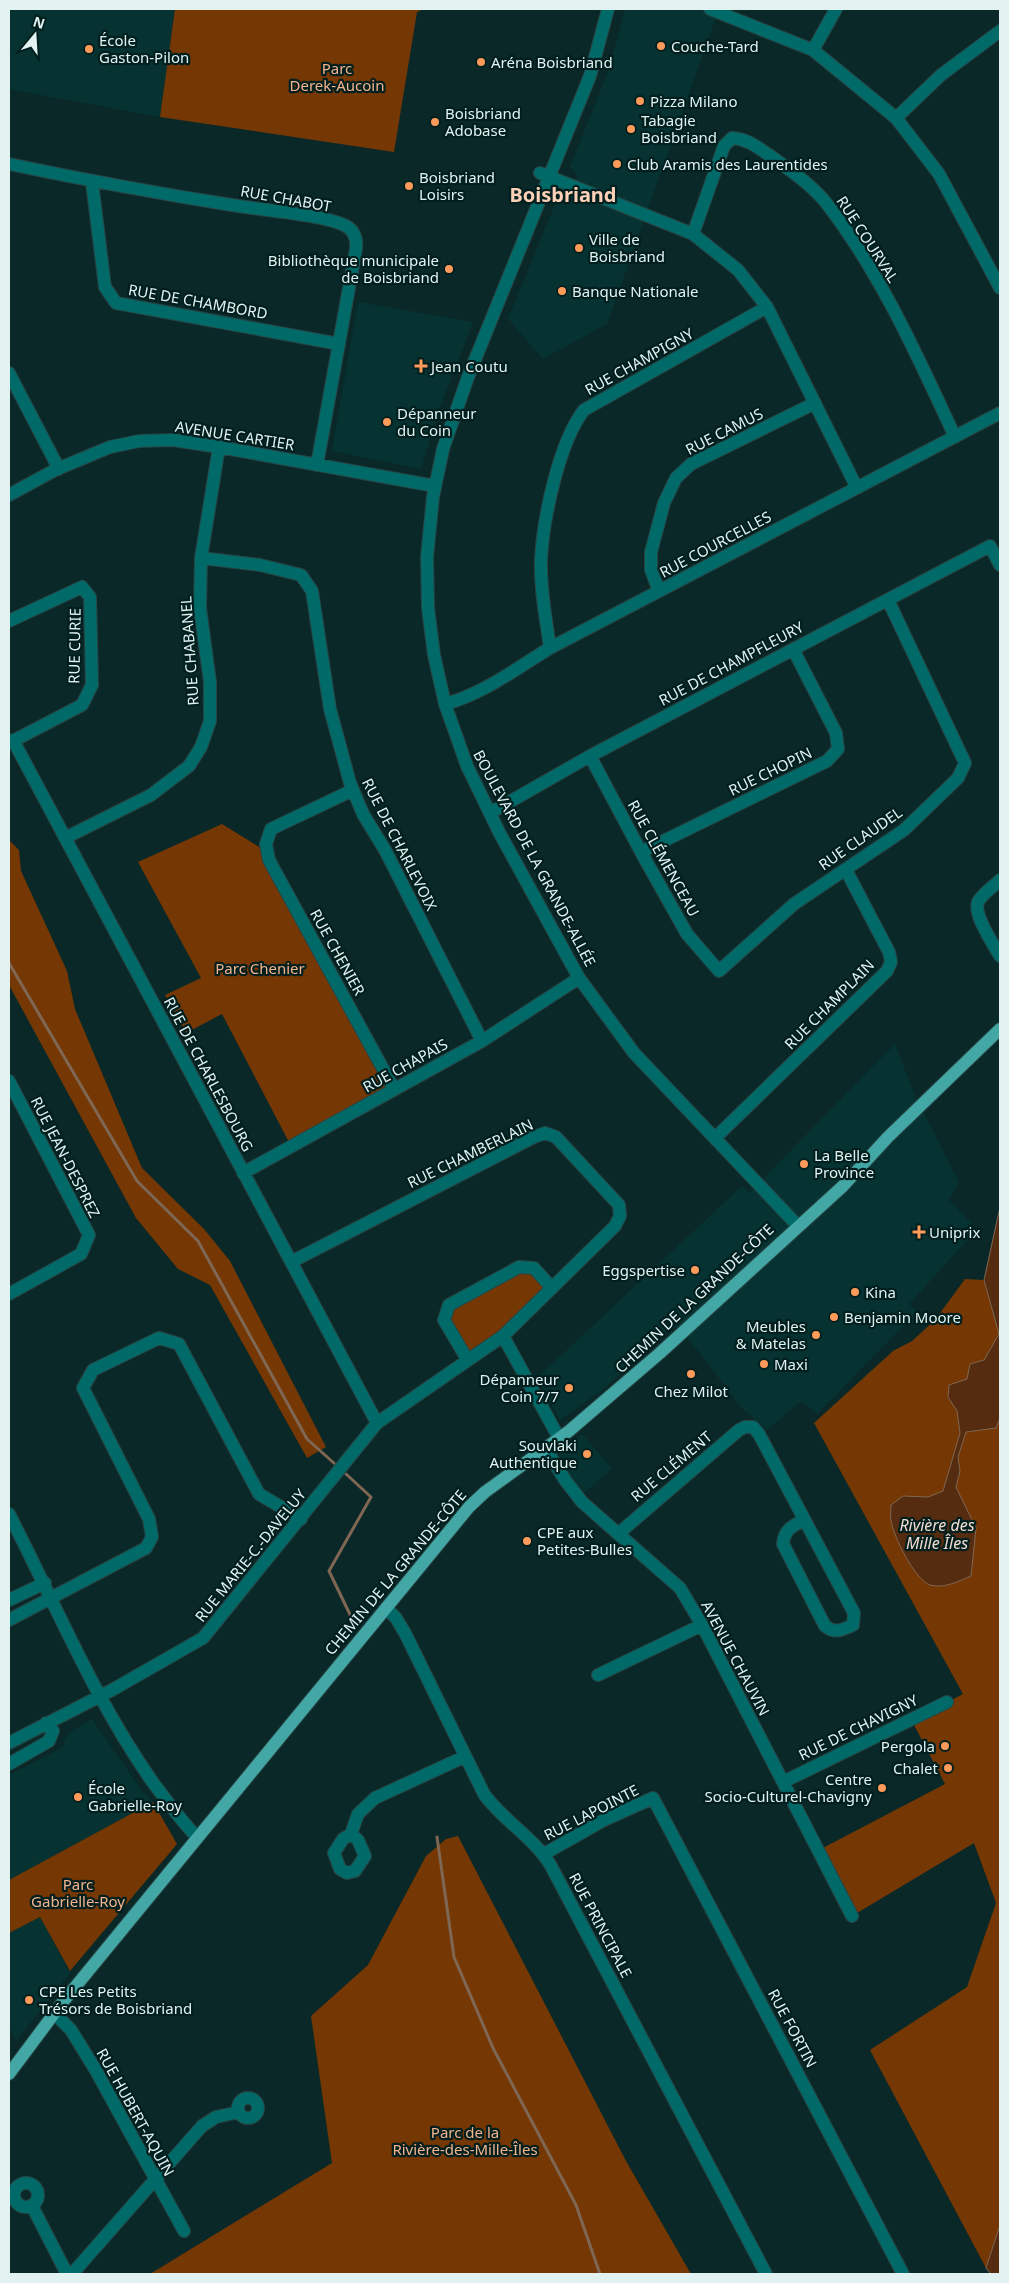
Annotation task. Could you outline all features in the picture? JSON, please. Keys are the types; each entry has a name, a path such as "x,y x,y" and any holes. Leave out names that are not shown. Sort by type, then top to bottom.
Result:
{"main road":[{"name":"CHEMIN DE LA GRANDE-CÔTE","path":"9,2074 54,2014 197,1837 472,1503 546,1449 648,1364 843,1186 897,1128 1000,1029"}],"street":[{"name":"BOULEVARD DE LA GRANDE-ALLÉE","path":"608,9 590,76 545,175 460,397 443,449 434,486 428,548 428,599 434,655 445,704 463,756 490,813 579,978 630,1048 798,1226"},
{"path":"710,9 813,50 896,118 939,174 1000,288"},
{"path":"813,50 836,9"},
{"path":"896,118 941,75 1000,30"},
{"name":"RUE COURVAL","path":"694,234 724,146 732,138 745,138 800,178 826,203 875,277 913,346 955,436"},
{"name":"RUE CHABOT","path":"9,164 92,182 312,218 347,226 353,232 356,243 317,464"},
{"path":"545,175 694,234 738,270 767,307 857,488"},
{"name":"RUE DE CHAMBORD","path":"92,182 105,287 116,303 339,344"},
{"name":"RUE CHAMPIGNY","path":"550,648 544,606 542,560 556,475 576,421 584,410 767,307"},
{"path":"9,373 59,468"},
{"name":"RUE CAMUS","path":"659,591 651,570 651,552 664,503 676,478 691,464 815,403"},
{"name":"RUE COURCELLES","path":"445,704 505,676 550,648 1000,413"},
{"name":"AVENUE CARTIER","path":"9,495 59,468 110,447 139,441 181,441 219,446 434,486"},
{"name":"RUE CHABANEL","path":"65,838 151,795 189,766 201,747 210,721 210,682 200,608 201,558 219,446"},
{"name":"RUE DE CHAMPFLEURY","path":"490,813 590,756 990,546 1000,565"},
{"name":"RUE DE CHARLEVOIX","path":"201,558 260,565 301,575 312,591 330,709 352,790 482,1042"},
{"name":"RUE CURIE","path":"9,621 82,587 90,597 92,685 82,705 11,742"},
{"name":"RUE CLAUDEL","path":"719,971 794,904 904,830 958,778 964,763 888,600"},
{"name":"RUE CHOPIN","path":"641,852 827,762 838,749 836,733 793,649"},
{"name":"RUE DE CHARLESBOURG","path":"11,742 65,838 377,1423"},
{"name":"RUE CLÉMENCEAU","path":"590,756 687,934 719,971"},
{"name":"RUE CHENIER","path":"352,790 270,829 266,844 269,860 394,1089"},
{"name":"RUE CHAMPLAIN","path":"715,1138 887,971 891,962 889,952 846,870"},
{"path":"1000,880 981,898 977,908 980,919 1000,956"},
{"name":"RUE CHAPAIS","path":"244,1173 482,1042 579,978"},
{"name":"RUE JEAN-DESPREZ","path":"9,1081 89,1235 81,1254 9,1294"},
{"name":"RUE CHAMBERLAIN","path":"291,1262 534,1136 544,1134 556,1137 619,1205 620,1216 615,1226 503,1336 467,1359 377,1423"},
{"path":"467,1359 444,1320 449,1305 520,1267 534,1268 552,1287"},
{"path":"503,1336 559,1438"},
{"path":"9,1620 146,1548 152,1537 149,1519 83,1388 93,1370 159,1338 179,1344 258,1494 301,1519"},
{"name":"RUE MARIE-C.-DAVELUY","path":"9,1743 46,1722 100,1696 204,1638 377,1423"},
{"name":"RUE CLÉMENT","path":"618,1534 739,1430 749,1426 759,1434 804,1520"},
{"name":"AVENUE CHAUVIN","path":"546,1449 578,1497 680,1588 702,1625 852,1916"},
{"path":"9,1514 100,1696 140,1765 197,1837"},
{"path":"804,1520 854,1613 853,1625 839,1631 830,1630 825,1626 783,1544 783,1535 790,1527 804,1520"},
{"path":"9,1600 45,1583"},
{"name":"RUE PRINCIPALE","path":"386,1608 396,1618 405,1633 464,1757 492,1805 544,1854 766,2274"},
{"path":"598,1675 702,1625"},
{"name":"RUE DE CHAVIGNY","path":"783,1782 947,1702"},
{"path":"9,1764 50,1741 54,1730 46,1722"},
{"path":"351,1834 358,1814 375,1798 464,1757"},
{"name":"RUE LAPOINTE","path":"544,1854 604,1820 653,1798"},
{"name":"RUE FORTIN","path":"653,1798 903,2274"},
{"name":"RUE HUBERT-AQUIN","path":"54,2014 66,2023 75,2036 184,2231"},
{"path":"72,2274 206,2123 216,2117 239,2112"},
{"path":"32,2206 66,2274"}],"shaded area":[{"name":"École Gaston-Pilon","path":"9,9 175,9 160,117 9,89"},
{"path":"625,9 719,9 607,324 543,359 508,319 558,197 568,195 578,176 570,167 608,72"},
{"path":"358,302 473,322 440,407 421,469 332,451"},
{"path":"895,1044 915,1096 959,1182 949,1200 971,1223 971,1236 909,1304 917,1312 817,1414 801,1401 767,1430 741,1407 692,1343 672,1325 605,1388 560,1420 537,1378 742,1186 749,1193"},
{"path":"582,1434 612,1469 584,1493 572,1478 558,1453"},
{"name":"École Gabrielle-Roy","path":"92,1719 142,1791 153,1802 9,1880 9,1775 62,1748 68,1733"},
{"name":"CPE Les Petits Trésors de Boisbriand","path":"40,1917 70,1973 16,2041 9,2026 9,1933"}],"green space":[{"name":"Parc Derek-Aucoin","path":"175,9 424,9 417,12 394,152 160,117"},
{"name":"Parc Chenier","path":"222,824 264,850 394,1089 291,1146 222,1014 186,1033 165,995 201,978 138,862"},
{"path":"9,840 19,850 21,871 67,971 75,1009 142,1168 204,1229 230,1261 326,1447 307,1458 210,1285 178,1269 136,1218 9,985"},
{"path":"519,1267 551,1287 467,1359 444,1320 449,1305"},
{"path":"965,1279 984,1280 1000,1335 1000,2225 986,2268 870,2050 967,1987 996,1903 974,1843 852,1916 819,1850 945,1784 912,1721 963,1694 814,1423 893,1351 912,1341 935,1320"},
{"name":"Parc Gabrielle-Roy","path":"153,1802 177,1844 70,1971 40,1917 9,1933 9,1880"},
{"name":"Parc de la Rivière-des-Mille-Îles","path":"458,1836 626,2161 691,2274 150,2274 332,2163 311,2016 368,1965 426,1856 446,1839"}],"water":[{"name":"Rivière des Mille Îles","path":"1000,1207 1000,1418 996,1428 966,1432 958,1457 960,1471 956,1487 976,1528 971,1576 951,1584 935,1586 930,1585 918,1575 900,1546 893,1527 891,1505 903,1496 928,1497 943,1491 960,1433 957,1411 948,1397 949,1385 967,1379 970,1364 984,1360 999,1334 984,1280"},
{"path":"1000,2225 1000,2274 991,2274 986,2268"}],"waterway":[{"path":"9,963 137,1181 198,1241 307,1439 335,1464"},
{"path":"346,1474 371,1497 329,1571 356,1627"},
{"path":"437,1837 454,1957 493,2048 576,2205 600,2274"}],"place":[{"name":"Couche-Tard","path":"661,46"},
{"name":"École Gaston-Pilon","path":"89,49"},
{"name":"Aréna Boisbriand","path":"481,62"},
{"name":"Pizza Milano","path":"640,101"},
{"name":"Boisbriand Adobase","path":"435,122"},
{"name":"Tabagie Boisbriand","path":"631,129"},
{"name":"Club Aramis des Laurentides","path":"617,164"},
{"name":"Boisbriand Loisirs","path":"409,186"},
{"name":"Ville de Boisbriand","path":"579,248"},
{"name":"Bibliothèque municipale de Boisbriand","path":"449,269"},
{"name":"Banque Nationale","path":"562,291"},
{"name":"Jean Coutu","path":"421,366"},
{"name":"Dépanneur du Coin","path":"387,422"},
{"name":"La Belle Province","path":"804,1164"},
{"name":"Uniprix","path":"919,1232"},
{"name":"Eggspertise","path":"695,1270"},
{"name":"Kina","path":"855,1292"},
{"name":"Benjamin Moore","path":"834,1317"},
{"name":"Meubles & Matelas","path":"816,1335"},
{"name":"Maxi","path":"764,1364"},
{"name":"Chez Milot","path":"691,1374"},
{"name":"Dépanneur Coin 7/7","path":"569,1388"},
{"name":"Souvlaki Authentique","path":"587,1454"},
{"name":"CPE aux Petites-Bulles","path":"527,1541"},
{"name":"Pergola","path":"945,1746"},
{"name":"Chalet","path":"948,1768"},
{"name":"Centre Socio-Culturel-Chavigny","path":"882,1788"},
{"name":"École Gabrielle-Roy","path":"78,1797"},
{"name":"CPE Les Petits Trésors de Boisbriand","path":"29,2000"}],"district":[{"name":"Boisbriand","path":"563,194"}]}
